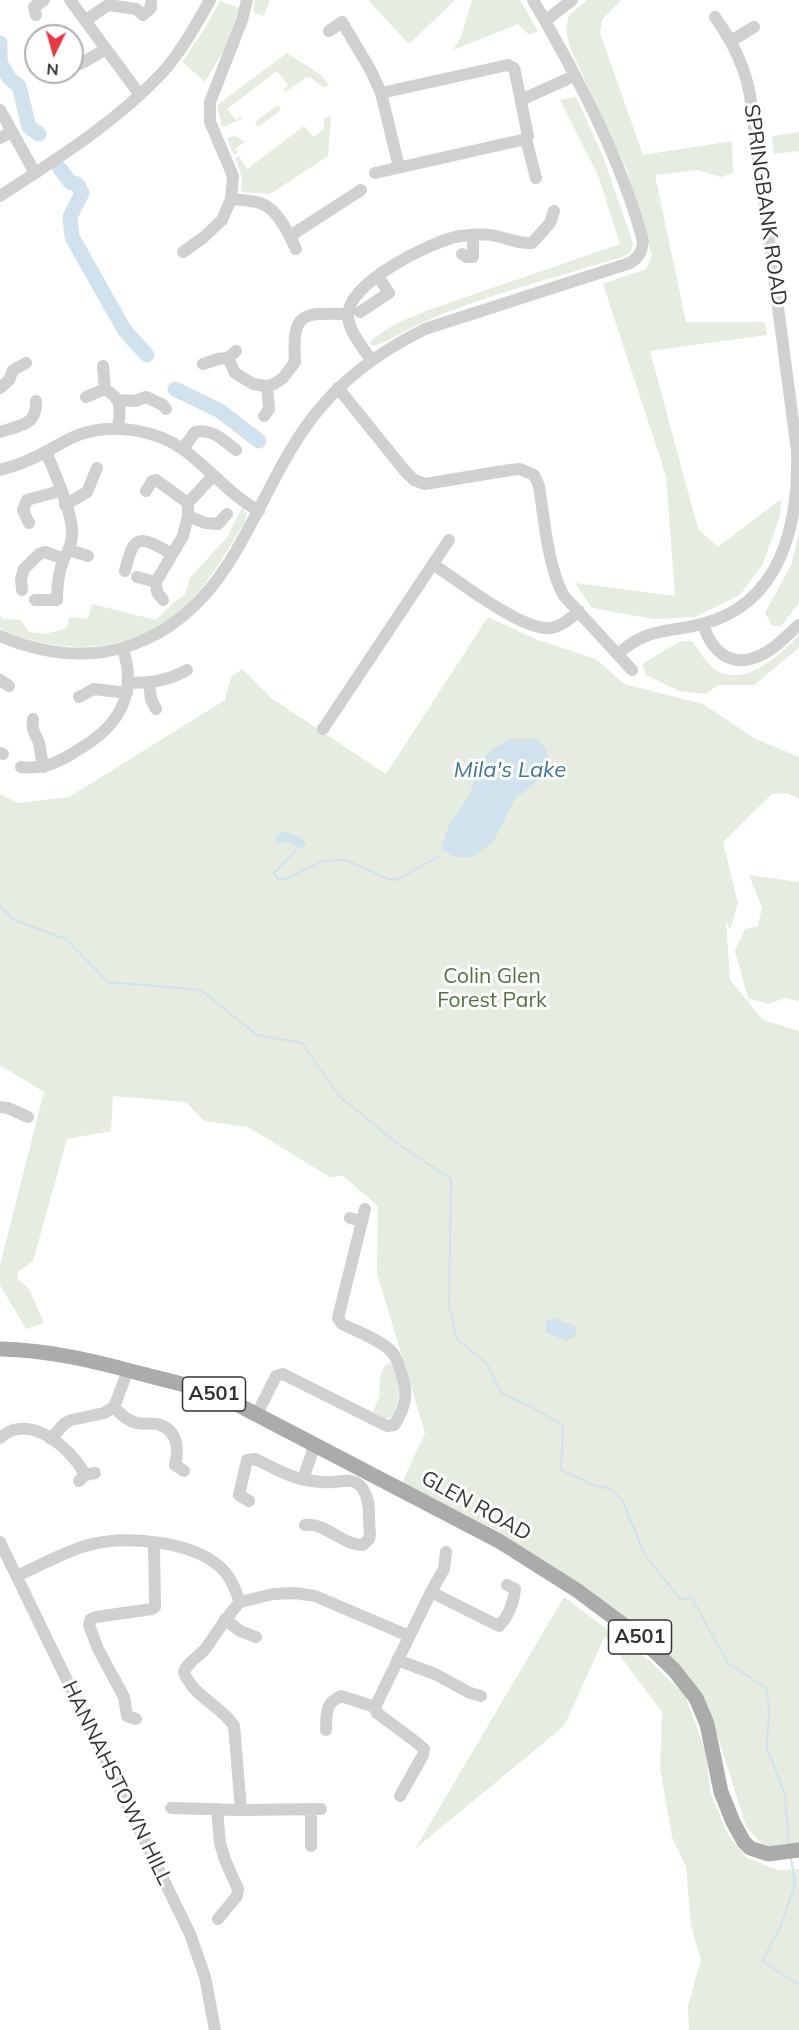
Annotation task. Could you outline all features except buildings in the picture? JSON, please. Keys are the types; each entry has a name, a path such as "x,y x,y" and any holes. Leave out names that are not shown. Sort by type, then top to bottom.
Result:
{"main road":[{"name":"GLEN ROAD","path":"0,1349 61,1355 199,1388 257,1414 499,1541 593,1602 656,1651 686,1682 703,1712 721,1792 738,1832 750,1848 758,1852 777,1854 799,1850"}],"street":[{"path":"36,15 34,7 44,0"},
{"path":"70,0 140,95"},
{"path":"0,196 110,121 140,95 174,58 210,0"},
{"path":"183,252 222,220 231,199 232,176 210,122 210,102 242,20 247,0"},
{"path":"0,636 32,647 66,654 96,654 123,649 161,633 194,606 220,576 308,425 338,388 371,360 400,341 425,329 630,263 638,258 642,249 639,228 619,172 594,112 533,0"},
{"path":"545,21 572,0"},
{"path":"86,20 108,6 136,9 143,15 151,8 151,3"},
{"name":"SPRINGBANK ROAD","path":"618,654 645,635 704,624 731,614 744,606 763,589 772,576 792,523 798,481 797,451 750,95 744,70 731,41 715,17"},
{"path":"329,31 342,22 370,69 381,93 399,167"},
{"path":"731,41 754,27"},
{"path":"84,62 106,49"},
{"path":"381,93 508,65 514,68 528,132 526,139 536,178"},
{"path":"521,100 574,76"},
{"path":"0,110 6,135 35,173"},
{"path":"375,173 526,139"},
{"path":"290,236 362,191"},
{"path":"231,199 259,202 268,206 290,236 296,249"},
{"path":"371,360 350,324 354,313 354,297 365,285 409,256 439,242 459,236 495,235 519,244 532,243 554,220"},
{"path":"462,254 473,257 473,236"},
{"path":"203,364 232,355 235,373 253,384 267,386 274,384 283,378 296,362 294,339 296,327 304,317 314,313 354,313 389,293 378,276"},
{"path":"0,388 9,380 11,365 26,363"},
{"path":"103,366 105,389 119,400 135,401 146,397 163,405 166,409"},
{"path":"264,416 269,409 267,386"},
{"path":"338,388 410,477 418,482 435,483 510,470 529,471 534,475 556,578 564,596 632,670"},
{"path":"86,397 105,389"},
{"path":"118,429 119,400"},
{"path":"0,432 33,419 36,413 36,401"},
{"path":"1,466 46,452 81,434 102,429 118,429 162,438 183,449 213,476 259,511"},
{"path":"183,449 195,432 204,430 217,435 236,450"},
{"path":"35,600 57,600 58,582 72,534 71,523 46,452"},
{"path":"65,505 87,492 97,468"},
{"path":"162,600 157,592 156,582 183,536 188,510 213,476"},
{"path":"146,491 152,481 156,480 188,510 212,525 218,524 226,514"},
{"path":"29,524 23,510 27,500 60,491"},
{"path":"124,571 130,548 143,540 172,554"},
{"path":"322,729 449,540"},
{"path":"22,590 21,579 24,569 39,554 45,552 88,556"},
{"path":"434,564 527,624 551,628 579,611"},
{"path":"137,577 156,582"},
{"path":"704,624 718,652 731,659 744,661 764,654 799,625"},
{"path":"21,767 37,769 68,757 96,740 111,725 122,710 128,688 123,649"},
{"path":"78,697 94,689 128,688 172,678 187,670"},
{"path":"149,683 151,699 156,709"},
{"path":"33,719 32,729 46,748 39,754 44,767"},
{"path":"0,1107 28,1117"},
{"path":"257,1414 276,1376 283,1374 387,1426 397,1422 406,1389 397,1359 384,1345 342,1324 338,1318 356,1220 365,1209"},
{"path":"51,1439 71,1420 104,1413 114,1407 128,1370"},
{"path":"114,1407 124,1417 135,1423 159,1424 168,1430 177,1444 175,1465 184,1471"},
{"path":"1,1444 11,1432 23,1430 39,1432 76,1460 86,1476"},
{"path":"303,1479 315,1444"},
{"path":"249,1501 239,1495 246,1460 255,1459 284,1475 334,1482 344,1479 361,1486 366,1493 370,1534 369,1539 363,1545 355,1545 312,1524 305,1525"},
{"path":"17,1576 70,1551 96,1543 125,1541 154,1543 194,1550 220,1567 233,1584 240,1602"},
{"name":"HANNAHSTOWN HILL","path":"0,1542 187,1926 201,1963 215,2030"},
{"path":"136,1719 127,1716 124,1697 98,1649 89,1625 91,1619 96,1617 155,1607 154,1543"},
{"path":"400,1796 423,1755 424,1749 377,1713 375,1707 444,1569 446,1552"},
{"path":"431,1592 499,1626 504,1621 514,1598 515,1589 507,1585"},
{"path":"241,1810 234,1726 228,1717 193,1689 184,1672 187,1664 204,1650 240,1602 273,1594 295,1593 315,1596 409,1636"},
{"path":"225,1619 240,1631 257,1635"},
{"path":"398,1660 435,1674 470,1693 481,1696"},
{"path":"326,1732 327,1709 331,1701 341,1696 375,1707"},
{"path":"171,1809 316,1809 311,1849"},
{"path":"217,1809 220,1843 238,1889 237,1896 217,1921"}],"green space":[{"path":"255,0 270,0 264,16 253,12"},
{"path":"368,0 455,0 409,44"},
{"path":"472,0 520,0 538,31 529,35 518,24 453,50 461,37"},
{"path":"587,0 621,0 602,20 600,33 643,155 732,141 733,173 721,177 697,170 655,175 686,322 765,322 767,335 650,351 698,529 718,547 781,499 780,515 763,564 740,595 695,617 654,619 592,608 575,583 675,596 666,476 603,284 646,269 652,255 627,170 570,48 566,28 569,15"},
{"path":"220,1 239,8 226,46 205,82 182,62"},
{"path":"287,53 321,75 329,86 323,87 310,77 285,92 283,90 288,85 277,71 227,109 236,120 241,117 242,119 222,127 217,105"},
{"path":"576,97 602,154 633,243 631,252 622,257 467,305 372,346 369,343 390,327 418,314 620,244 598,175 560,100"},
{"path":"278,105 281,110 258,127 255,122"},
{"path":"331,116 328,156 270,194 241,192 242,177 235,158 239,156 247,169 304,126 314,137 324,129 324,118"},
{"path":"799,132 799,151 774,154 772,136"},
{"path":"235,136 245,142 235,149 238,152 234,155 227,138"},
{"path":"242,508 247,514 244,523 204,584 189,603 169,620 147,633 99,646 74,647 24,638 0,629 0,615 3,619 21,620 29,632 45,634 67,628 69,617 88,619 92,604 156,620 174,602 185,595 190,578 227,537"},
{"path":"799,533 799,603 781,626 772,626 765,613 791,565"},
{"name":"Colin Glen Forest Park","path":"488,617 538,640 596,659 624,684 703,704 754,738 799,757 799,799 787,793 772,794 723,842 738,903 730,930 726,920 730,980 763,1020 799,1031 799,1844 766,1849 746,1826 708,1706 663,1649 497,1530 402,1483 425,1433 377,1273 378,1206 343,1176 330,1177 248,1127 204,1121 186,1102 113,1096 111,1131 67,1139 33,1261 19,1271 17,1278 29,1289 44,1323 26,1329 0,1285 0,1265 44,1092 0,1065 0,794 18,803 69,797 225,700 231,677 242,669 271,698 386,774"},
{"path":"799,635 799,648 754,685 718,685 706,694 679,691 646,675 642,664 681,641 691,641 708,663 719,672 732,675 744,674 769,662"},
{"path":"749,875 799,882 799,1001 785,998 768,1004 748,998 735,951 745,929 758,926 762,908"},
{"path":"389,1363 397,1374 399,1388 393,1416 386,1419 373,1412 379,1397 381,1374"},
{"path":"564,1597 651,1662 685,1695 705,1750 711,1794 728,1835 747,1858 778,1870 799,1869 799,2030 689,2030 688,2006 701,1960 691,1926 686,1867 672,1837 660,1768 662,1712 605,1636 564,1726 415,1849"}],"water":[{"name":"Mila's Lake","path":"511,739 536,739 545,747 550,762 544,776 515,799 493,842 473,857 455,857 441,849 450,822 468,798 483,758 493,749"},
{"path":"285,831 302,838 306,844 303,848 283,841 278,843 275,839 279,833"},
{"path":"555,1318 577,1327 575,1336 566,1341 546,1332 546,1321"}],"waterway":[{"path":"0,43 0,61"},
{"path":"0,62 9,78 19,86 29,127 39,134"},
{"path":"60,169 70,182 77,184 82,193 70,217 72,237 125,331 147,355"},
{"path":"175,389 220,411 259,441"},
{"path":"297,846 295,852 274,873 278,879 286,879 323,861 346,860 388,879 397,880 438,857"},
{"path":"0,906 14,920 66,939 108,982 201,990 257,1035 302,1043 340,1097 397,1143 451,1179 449,1306 457,1339 487,1364 502,1394 530,1406 563,1425 561,1470 593,1485 610,1489 622,1500 645,1555 681,1600 691,1597 728,1663 767,1689 769,1710 767,1748 785,1795 789,1847"},
{"path":"791,1858 795,1884 780,1928 762,1961 799,1983"}]}
